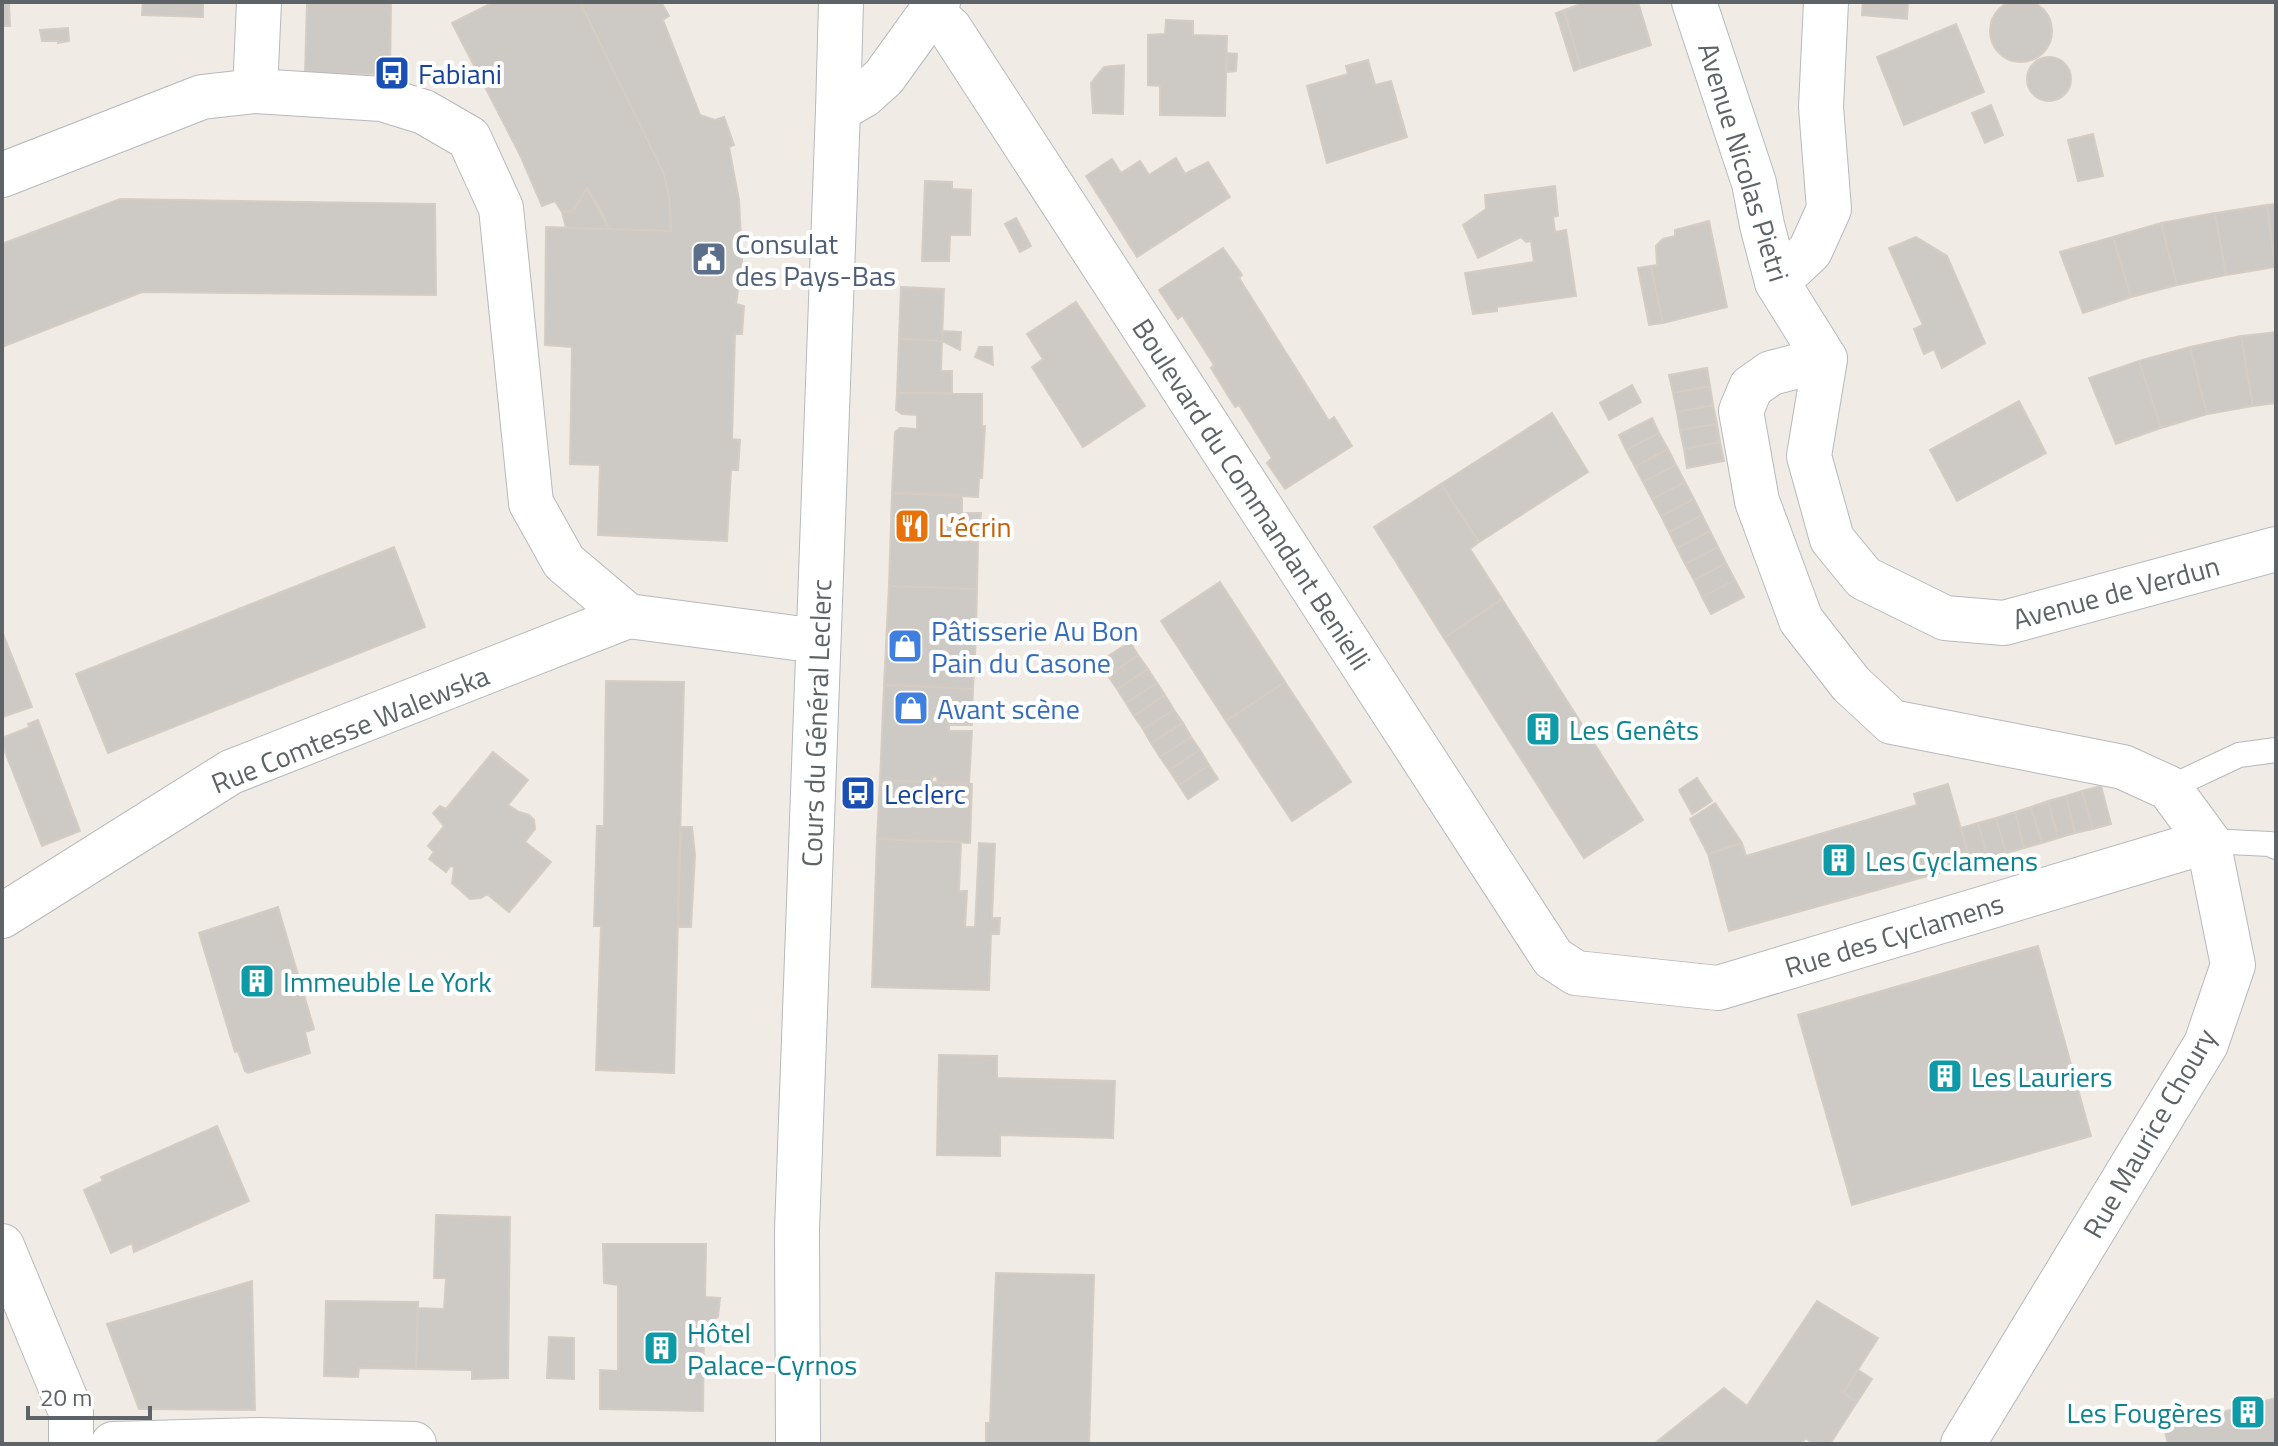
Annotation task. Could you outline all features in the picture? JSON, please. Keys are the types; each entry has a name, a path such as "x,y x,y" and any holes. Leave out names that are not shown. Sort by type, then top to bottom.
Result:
{"street":[{"path":"255,91 259,2"},
{"name":"Cours du Général Leclerc","path":"798,1444 797,1230 841,2"},
{"name":"Avenue Nicolas Pietri","path":"1694,2 1754,183 1777,282 1825,359"},
{"path":"1777,282 1810,251 1829,209 1821,107 1826,2"},
{"path":"838,110 864,95 884,77 934,7"},
{"name":"Boulevard du Commandant Benielli","path":"934,7 1553,958 1576,973"},
{"path":"2,175 202,97 255,91 382,99 424,112 469,138 501,208 531,503 564,562 628,616 818,641"},
{"name":"Avenue de Verdun","path":"1825,359 1809,456 1832,539 1864,578 1945,618 2004,623 2276,549"},
{"name":"Rue Maurice Choury","path":"1825,359 1771,373 1751,387 1741,411 1757,501 1801,620 1851,684 1892,722 2123,767 2169,788 2208,841 2233,965 2206,1044 1963,1444"},
{"name":"Rue Comtesse Walewska","path":"2,916 231,772 628,616"},
{"name":"Rue des Cyclamens","path":"1576,973 1718,988 2208,841"},
{"path":"2,1246 71,1412 71,1444"},
{"path":"113,1444 259,1440 414,1444"}],"lane":[{"path":"2169,788 2239,755 2276,750"},
{"path":"2208,841 2270,844 2276,847"}],"building":[{"path":"2021,0 2033,2 2043,9 2050,19 2050,43 2043,53 2033,60 2021,62 2009,60 1999,53 1992,43 1990,31 1992,19 1999,9 2009,2"},
{"path":"2,2 9,2 10,26 2,26"},
{"path":"143,2 203,2 203,17 142,15"},
{"path":"307,2 391,2 390,74 305,73"},
{"path":"494,2 580,2 664,174 671,231 609,229 587,188 573,211 562,212 555,201 542,206 521,157 452,23"},
{"path":"580,2 661,2 669,16 663,20 700,115 715,120 724,117 734,145 729,147 739,200 743,279 739,282 736,304 744,306 742,334 735,334 732,439 740,440 738,470 731,470 727,541 598,535 600,465 570,464 572,347 545,345 546,227 671,231 664,174"},
{"path":"1578,2 1638,2 1651,45 1581,68 1564,10 1578,5"},
{"path":"1863,2 1908,2 1907,19 1862,15"},
{"path":"1564,10 1581,68 1574,71 1556,13"},
{"path":"1166,20 1193,21 1193,35 1227,36 1225,116 1160,115 1160,86 1148,85 1148,35 1165,34"},
{"path":"1956,24 1984,92 1904,125 1877,57"},
{"path":"68,28 69,41 42,41 40,30"},
{"path":"1227,53 1237,54 1236,71 1227,72"},
{"path":"2049,57 2065,63 2071,79 2065,95 2049,101 2033,95 2027,79 2033,63"},
{"path":"1368,60 1375,85 1391,81 1407,137 1327,163 1307,86 1348,74 1346,66"},
{"path":"1124,65 1123,114 1093,113 1091,83 1104,67"},
{"path":"1991,105 2003,135 1985,143 1972,113"},
{"path":"2093,134 2103,176 2078,181 2068,140"},
{"path":"1176,158 1185,174 1208,162 1230,197 1137,257 1086,176 1112,159 1121,173 1140,161 1149,175"},
{"path":"925,181 952,182 952,189 971,190 970,235 950,235 949,261 922,261"},
{"path":"1555,186 1558,216 1553,217 1555,232 1566,230 1576,296 1497,307 1497,311 1473,314 1465,273 1534,262 1531,241 1526,242 1521,237 1478,258 1463,225 1486,209 1485,195"},
{"path":"587,188 609,229 566,228 562,212 573,211"},
{"path":"120,199 435,204 436,295 142,292 2,347 2,244"},
{"path":"2276,204 2276,267 2275,267 2267,205"},
{"path":"2267,205 2275,267 2226,275 2215,213"},
{"path":"2215,213 2226,275 2177,285 2161,223"},
{"path":"1016,218 1031,246 1020,252 1005,224"},
{"path":"1709,221 1727,307 1663,323 1651,266 1657,265 1656,246 1663,239 1675,236 1675,230"},
{"path":"2161,223 2177,285 2131,297 2113,237"},
{"path":"1916,237 1947,256 1985,343 1942,368 1934,349 1924,354 1914,329 1923,325 1889,248"},
{"path":"2113,237 2131,297 2083,313 2060,252"},
{"path":"1223,248 1329,421 1334,417 1352,446 1285,489 1267,463 1272,458 1239,405 1235,407 1211,368 1214,365 1202,346 1182,315 1178,319 1159,290"},
{"path":"1651,266 1663,323 1649,325 1638,268"},
{"path":"901,287 944,289 942,341 899,339"},
{"path":"1076,302 1145,406 1083,447 1032,367 1043,359 1027,334"},
{"path":"942,331 961,332 960,350 942,341"},
{"path":"2276,332 2276,403 2253,406 2241,336"},
{"path":"2241,336 2253,406 2207,414 2190,347"},
{"path":"899,339 942,341 941,371 952,371 952,393 897,393"},
{"path":"979,347 992,347 993,365 975,357"},
{"path":"2190,347 2207,414 2161,428 2139,361"},
{"path":"2139,361 2161,428 2116,444 2089,378"},
{"path":"1707,368 1710,386 1673,393 1669,375"},
{"path":"1632,385 1641,402 1609,420 1600,403"},
{"path":"1710,386 1713,405 1677,412 1673,393"},
{"path":"897,393 982,394 982,426 985,426 978,497 892,493 895,432 900,428 917,429 917,415 902,414 896,410"},
{"path":"2019,401 2046,453 1957,501 1930,450"},
{"path":"1713,405 1717,424 1680,430 1677,412"},
{"path":"1552,413 1588,472 1479,542 1441,484"},
{"path":"1652,418 1659,433 1626,450 1619,435"},
{"path":"1717,424 1720,442 1684,449 1680,430"},
{"path":"1659,433 1668,449 1635,467 1626,450"},
{"path":"1720,442 1724,461 1687,468 1684,449"},
{"path":"1668,449 1676,465 1643,482 1635,467"},
{"path":"1676,465 1685,482 1652,499 1643,482"},
{"path":"1685,482 1694,499 1661,516 1652,499"},
{"path":"1441,484 1479,542 1470,549 1502,599 1444,638 1374,527"},
{"path":"892,493 962,496 962,513 981,513 979,536 955,536 956,541 978,542 977,589 889,586"},
{"path":"1694,499 1702,515 1669,532 1661,516"},
{"path":"1702,515 1710,531 1677,548 1669,532"},
{"path":"1710,531 1718,547 1685,564 1677,548"},
{"path":"394,547 425,627 108,753 76,674"},
{"path":"1718,547 1726,563 1694,580 1685,564"},
{"path":"1726,563 1735,580 1702,597 1694,580"},
{"path":"1735,580 1744,597 1711,614 1702,597"},
{"path":"1220,582 1285,682 1226,721 1161,621"},
{"path":"889,586 977,589 976,631 952,631 952,637 976,637 973,689 884,685"},
{"name":"Les Genêts","path":"1502,599 1643,820 1584,858 1444,638"},
{"path":"2,631 32,707 2,717"},
{"path":"1130,642 1138,655 1108,676 1099,662"},
{"path":"1138,655 1148,669 1117,689 1108,676"},
{"path":"1148,669 1157,683 1126,703 1117,689"},
{"path":"606,681 684,682 674,1073 596,1070 601,926 594,926 597,826 604,826"},
{"path":"1285,682 1351,782 1292,821 1226,721"},
{"path":"1157,683 1165,695 1134,716 1126,703"},
{"path":"884,685 973,689 972,725 949,725 949,731 972,731 969,784 938,783 937,777 933,776 931,782 880,780"},
{"path":"1165,695 1174,710 1143,729 1134,716"},
{"path":"1174,710 1183,723 1151,743 1143,729"},
{"path":"38,720 80,831 42,846 2,744 2,738 30,727 28,724"},
{"path":"1183,723 1191,737 1160,757 1151,743"},
{"path":"1191,737 1200,750 1169,770 1160,757"},
{"path":"1200,750 1209,765 1179,785 1169,770"},
{"path":"493,752 528,780 508,805 534,820 535,829 525,842 551,862 509,912 487,894 470,899 452,883 454,868 451,865 446,872 429,859 434,852 428,846 444,826 433,813 440,806 446,809"},
{"path":"1209,765 1218,779 1188,799 1179,785"},
{"path":"1697,778 1712,801 1692,814 1679,790"},
{"path":"880,780 972,784 970,843 877,839"},
{"name":"Les Cyclamens","path":"1948,784 1971,864 1729,931 1708,854 1742,843 1746,856 1917,805 1914,794"},
{"path":"2101,786 2111,824 2093,829 2082,791"},
{"path":"2082,791 2093,829 2075,833 2066,796"},
{"path":"2066,796 2075,833 2058,838 2048,801"},
{"path":"2048,801 2058,838 2042,843 2031,807"},
{"path":"1715,803 1742,843 1708,854 1690,819"},
{"path":"2031,807 2042,843 2024,848 2015,812"},
{"path":"2015,812 2024,848 2006,853 1996,818"},
{"path":"1996,818 2006,853 1988,858 1978,823"},
{"path":"1978,823 1988,858 1971,864 1961,828"},
{"path":"681,827 692,827 695,855 691,927 678,927"},
{"path":"877,839 961,842 959,891 967,891 965,927 975,927 979,843 995,844 992,918 1000,918 999,934 991,934 989,990 872,987"},
{"name":"Immeuble Le York","path":"278,907 314,1029 305,1032 310,1053 248,1073 238,1051 235,1052 199,933"},
{"name":"Les Lauriers","path":"2038,946 2091,1136 1852,1205 1798,1015"},
{"path":"939,1055 997,1056 997,1078 1115,1081 1113,1138 1000,1135 1000,1156 937,1155"},
{"path":"217,1126 249,1201 134,1252 132,1243 111,1253 84,1190 103,1181 101,1177"},
{"path":"436,1215 510,1217 508,1378 472,1379 472,1370 416,1369 418,1308 444,1309 446,1278 434,1278"},
{"name":"Hôtel Palace-Cyrnos","path":"603,1244 706,1244 705,1297 720,1298 718,1317 704,1326 703,1411 600,1409 600,1370 618,1371 618,1285 604,1283"},
{"path":"996,1273 1094,1275 1089,1444 986,1444 986,1423 990,1423"},
{"path":"252,1281 255,1410 139,1409 107,1324"},
{"path":"326,1301 418,1302 416,1369 359,1368 358,1377 324,1376"},
{"path":"1817,1301 1878,1338 1843,1393 1857,1402 1830,1444 1814,1444 1805,1438 1802,1444 1654,1444 1724,1388 1747,1406"},
{"path":"549,1337 574,1338 574,1379 547,1378"},
{"path":"1858,1370 1872,1379 1857,1402 1843,1393"},
{"name":"Les Fougères","path":"2276,1398 2276,1444 2168,1444 2164,1427"}],"place":[{"name":"Fabiani","path":"392,73"},
{"name":"Consulat des Pays-Bas","path":"709,259"},
{"name":"L’écrin","path":"912,526"},
{"name":"Pâtisserie Au Bon Pain du Casone","path":"905,646"},
{"name":"Avant scène","path":"911,708"},
{"name":"Les Genêts","path":"1543,729"},
{"name":"Leclerc","path":"858,793"},
{"name":"Les Cyclamens","path":"1839,860"},
{"name":"Immeuble Le York","path":"257,981"},
{"name":"Les Lauriers","path":"1945,1076"},
{"name":"Hôtel Palace-Cyrnos","path":"661,1348"},
{"name":"Les Fougères","path":"2248,1412"}]}
